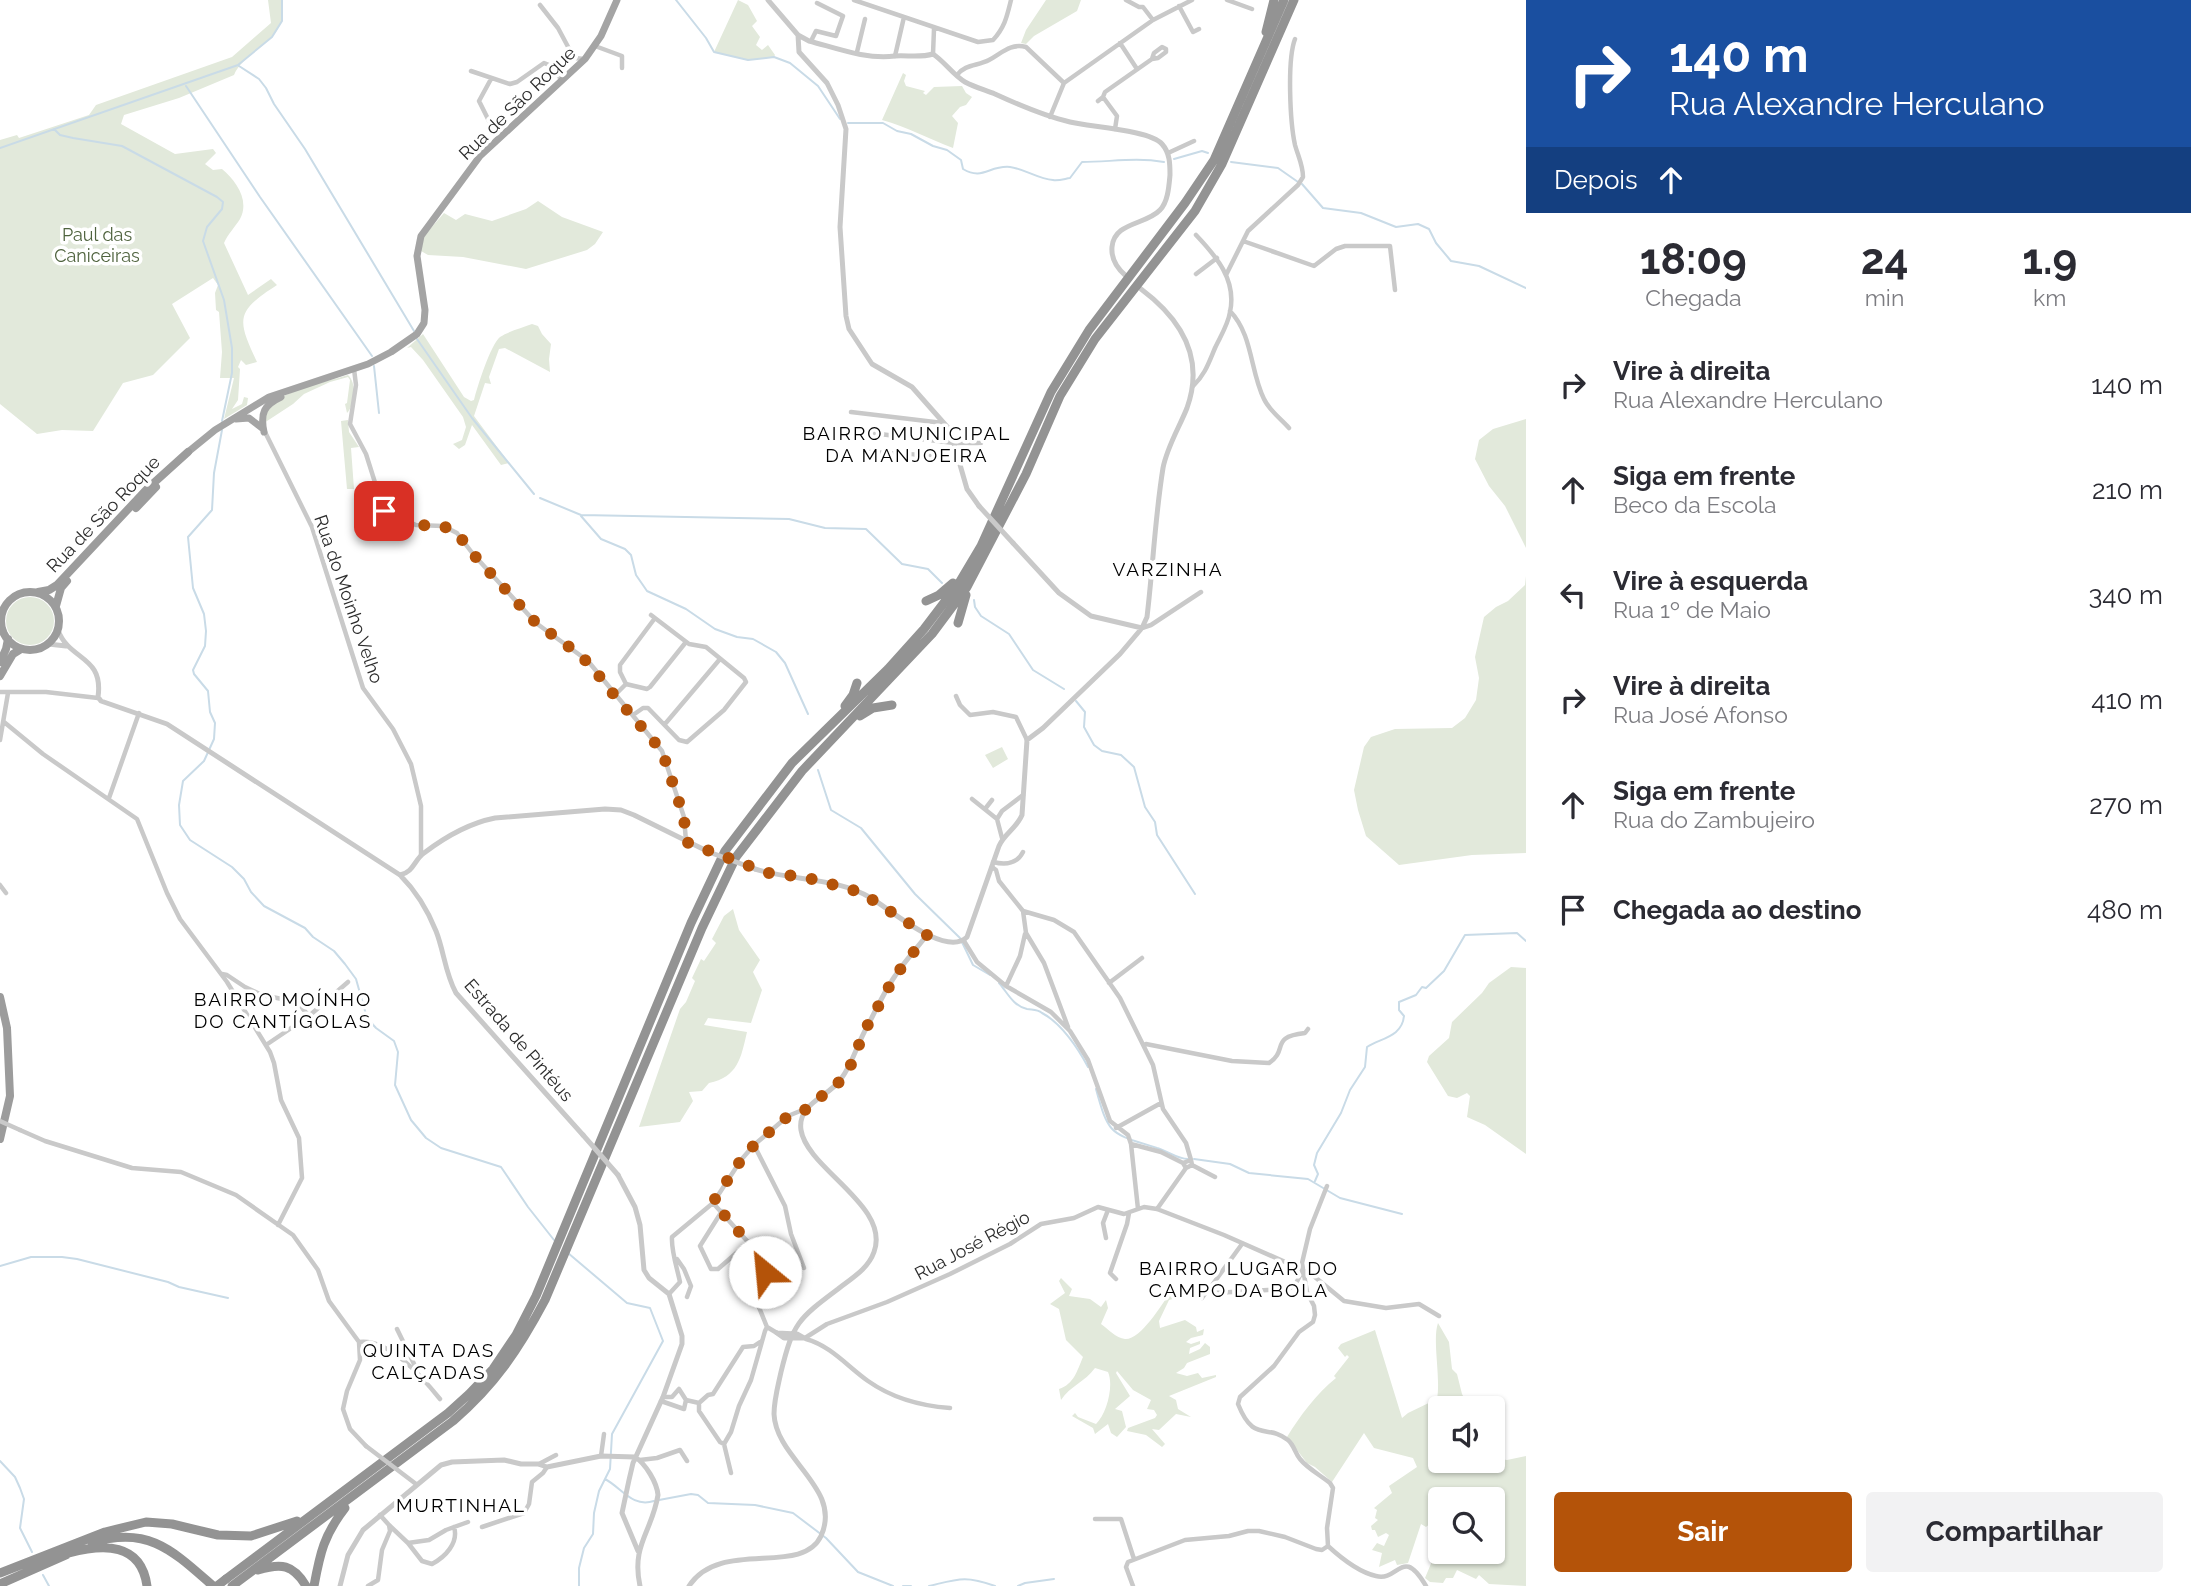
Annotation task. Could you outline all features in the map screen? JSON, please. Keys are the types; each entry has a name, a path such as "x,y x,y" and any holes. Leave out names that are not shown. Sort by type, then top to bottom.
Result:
{"highway":[{"path":"1264,47 1274,0"},
{"path":"223,1585 251,1572 453,1421 500,1375 524,1341 557,1271 702,928 736,857 802,771 932,634 967,587 1051,392 1089,330 1185,203 1214,160 1284,0"},
{"path":"223,1585 448,1413 493,1369 516,1335 536,1296 691,923 725,851 792,763 888,669 924,629 975,564 1026,474 1060,396 1095,339 1195,211 1222,164 1294,0"},
{"path":"1275,45 1287,29 1300,0"},
{"name":"Rua de São Roque","path":"38,592 57,585 147,489 187,452"},
{"name":"Rua de São Roque","path":"57,606 61,588 187,452"},
{"path":"926,601 948,589 975,564"},
{"path":"958,623 975,564"},
{"path":"0,662 6,649 1,615 12,598 29,591 38,592 57,606 60,616 58,630 48,644 31,650 21,649 4,634"},
{"path":"0,676 13,654 21,649"},
{"path":"824,732 853,695 857,682"},
{"path":"829,743 863,713 873,708 892,705"},
{"path":"0,997 7,1028 10,1096 0,1139"},
{"path":"0,1019 5,1095 0,1119"},
{"path":"314,1586 323,1542 331,1526 352,1498"},
{"path":"0,1573 122,1527 146,1522 172,1524 218,1535 251,1536 286,1526 315,1513"},
{"path":"88,1540 120,1532 138,1533 160,1539 223,1585"},
{"path":"0,1584 107,1538 138,1536 158,1543 223,1585"},
{"path":"69,1553 108,1546 125,1551 146,1575 147,1586"},
{"path":"251,1572 282,1566 300,1575 306,1586"}],"main road":[{"name":"Rua de São Roque","path":"187,452 231,419 269,397 382,358 417,334 424,323 425,310 417,256 421,236 480,156 585,59 595,46 617,0"},
{"path":"264,432 264,409 289,391"},
{"path":"249,408 262,418"},
{"path":"231,419 249,418 259,423 264,432"}],"street":[{"path":"768,0 798,35 811,41 883,58 911,58 933,54"},
{"path":"854,0 978,42 993,40 1006,22 1011,0"},
{"path":"1126,0 1143,7 1153,20"},
{"path":"1050,117 1064,83 1153,20 1192,0"},
{"path":"1227,0 1252,9"},
{"path":"811,41 816,31 836,36 843,16 817,3"},
{"path":"540,5 558,28 574,58 585,59"},
{"path":"1179,6 1191,34 1199,29"},
{"path":"895,56 904,17"},
{"path":"857,52 865,19"},
{"path":"933,54 934,29"},
{"path":"798,35 799,52 827,83 846,129 840,227 846,316 849,329 872,364 912,387 950,430 967,489 979,506 1059,593 1091,617 1142,628 1151,625 1201,592"},
{"path":"1226,275 1253,225 1300,183 1303,170 1294,137 1291,93 1292,48 1295,39"},
{"path":"1120,43 1137,69"},
{"path":"957,75 962,69 989,60 1000,51 1018,45 1026,47 1064,83"},
{"path":"595,46 622,56 622,68"},
{"path":"933,54 963,81 1050,117 1144,134 1160,141 1168,153 1168,190 1161,210 1124,228 1116,235 1112,244 1116,265 1125,275"},
{"path":"1098,101 1105,92 1152,59"},
{"path":"471,71 491,79 514,83 544,63 563,80"},
{"path":"490,123 480,101 491,79"},
{"path":"1103,97 1117,116 1115,130"},
{"path":"1168,153 1194,141"},
{"path":"1027,740 1120,654 1142,628 1147,617 1163,467 1194,386 1202,378 1230,312 1226,275 1217,258 1196,235"},
{"path":"1242,241 1314,266 1336,249 1345,246 1390,246 1395,290"},
{"path":"1196,274 1217,258"},
{"path":"1141,289 1171,316 1183,334 1192,363 1194,386"},
{"path":"1230,312 1240,325 1262,396 1289,428"},
{"path":"354,369 356,385 350,424 366,454 384,511 416,525 443,526 457,533 528,615 588,661 662,751 681,806 686,842"},
{"path":"851,412 943,423"},
{"name":"Rua do Moinho Velho","path":"264,432 312,527 363,688 393,729 411,764 421,806 421,855"},
{"path":"863,432 954,443 981,443"},
{"path":"870,458 870,452 958,457"},
{"path":"626,684 620,672 620,665 653,617 686,642 706,647 745,680 744,687 724,710 687,742 679,740 648,708 643,708 633,715"},
{"path":"0,692 46,692 98,698 100,685 97,673 86,659 68,647 58,630"},
{"path":"626,684 647,689 650,687 686,642"},
{"path":"48,644 68,647"},
{"path":"665,724 720,659"},
{"path":"615,695 626,684"},
{"path":"0,740 8,694"},
{"path":"400,875 412,869 421,855 481,821 605,809 621,810 686,842 755,869 804,877 853,890 927,935 947,943 961,942 968,934 1002,838 1017,825 1021,815 1027,740 1016,717 983,711 970,715 960,705 956,696"},
{"name":"Estrada de Pintéus","path":"98,698 167,724 400,875 416,895 436,931 446,971 456,993 618,1175 635,1208 640,1225 644,1270 649,1278 670,1294"},
{"path":"109,798 139,713"},
{"path":"4,722 43,754 136,819 180,919 221,973 266,1045 274,1063 281,1100 299,1138 302,1178 278,1225"},
{"path":"997,819 1002,811 1023,795"},
{"path":"972,799 997,819 1002,838"},
{"path":"985,809 992,800"},
{"path":"992,864 1006,864 1017,859 1023,852"},
{"path":"992,864 999,881 1023,911 1026,933 1023,950 1006,986"},
{"path":"412,869 416,895"},
{"path":"0,885 6,893"},
{"path":"1023,911 1054,920 1074,932 1120,998 1145,1044 1161,1093 1164,1112 1186,1143 1191,1161 1215,1177"},
{"path":"1026,933 1044,963 1059,1008 1097,1080 1105,1112 1130,1142 1161,1152 1184,1166"},
{"path":"687,1297 691,1286 672,1248 672,1237 713,1202 754,1145 788,1116 805,1110 839,1082 850,1067 865,1030 895,976 927,935"},
{"path":"961,942 977,962 1006,986 1051,1012 1070,1031"},
{"path":"1109,983 1142,958"},
{"path":"221,973 262,995 297,1002 309,1016"},
{"path":"266,1045 309,1016 348,982"},
{"path":"1145,1044 1232,1061 1269,1063 1274,1060 1284,1038 1308,1032 1308,1029"},
{"path":"1116,1128 1161,1103"},
{"path":"690,1586 706,1568 722,1562 782,1557 806,1550 815,1545 822,1532 826,1512 823,1500 785,1446 777,1429 774,1414 776,1392 790,1336 814,1306 860,1272 870,1261 875,1250 876,1233 870,1218 807,1145 801,1129 805,1110"},
{"path":"0,1119 45,1141 123,1166 181,1172 236,1195 293,1235 318,1270 329,1301 359,1342 360,1360 347,1391 343,1409 350,1429 358,1440 416,1484"},
{"path":"1130,1142 1138,1209"},
{"path":"754,1145 785,1206 791,1234 804,1268"},
{"path":"1157,1209 1184,1166 1191,1161"},
{"path":"1327,1186 1310,1228 1303,1271 1307,1292 1314,1306 1313,1322 1299,1332 1274,1366 1240,1397 1238,1404 1253,1428 1260,1433 1276,1434 1285,1438 1299,1458 1330,1483 1333,1488 1327,1528 1328,1546 1349,1563 1379,1577 1405,1566 1414,1569 1426,1586"},
{"path":"713,1202 768,1267 754,1279"},
{"name":"Rua José Régio","path":"805,1338 827,1324 887,1302 950,1274 1010,1244 1041,1224 1074,1218 1096,1207 1129,1213"},
{"path":"1116,1279 1110,1273 1129,1213 1138,1209 1157,1209 1303,1271 1320,1280 1335,1296 1344,1301 1386,1308 1419,1304 1439,1316"},
{"path":"1106,1238 1103,1223 1108,1210"},
{"path":"722,1211 700,1246 711,1269 718,1269 749,1242"},
{"path":"1202,1298 1242,1243"},
{"path":"638,1552 622,1513 627,1489 682,1344 670,1294 680,1282 677,1258"},
{"path":"1210,1288 1216,1293 1288,1289 1303,1271"},
{"path":"724,1444 751,1380 766,1328 758,1305"},
{"path":"766,1328 819,1343 871,1384 906,1401 924,1406 950,1408"},
{"path":"397,1329 416,1369 440,1399"},
{"path":"731,1473 724,1444 699,1411 699,1403 713,1394 729,1371 738,1351 743,1347 757,1345 762,1339"},
{"path":"359,1342 371,1342 416,1369"},
{"path":"662,1399 672,1397 679,1389 686,1400 699,1403"},
{"path":"662,1399 684,1409 686,1400"},
{"path":"603,1456 604,1434"},
{"path":"340,1586 348,1555 363,1530 441,1465 452,1462 505,1460 547,1467 603,1456 657,1458 680,1450 687,1461"},
{"path":"538,1464 556,1455"},
{"path":"638,1459 657,1488 658,1500 638,1552 636,1569 640,1586"},
{"path":"482,1527 524,1513 529,1504 532,1482 547,1467"},
{"path":"379,1515 422,1561 432,1564 449,1550 456,1536 454,1527"},
{"path":"1095,1519 1121,1519 1134,1559"},
{"path":"408,1543 429,1540 468,1522"},
{"path":"368,1586 378,1580 382,1550 390,1531 389,1525"},
{"path":"1133,1586 1126,1567 1128,1562 1185,1540 1259,1531 1285,1537 1316,1549 1328,1546"}],"green space":[{"name":"Paul das Caniceiras","path":"268,0 282,0 281,22 272,37 238,67 234,75 179,98 124,115 121,124 175,154 213,149 216,153 205,164 213,170 222,169 240,191 243,212 224,243 248,295 271,279 277,285 253,302 244,318 243,326 257,362 246,365 241,360 238,367 238,400 232,409 242,404 244,397 248,398 247,405 224,419 234,378 220,378 222,352 215,293 218,285 213,278 172,304 190,338 153,375 123,383 93,431 62,430 37,434 0,404 0,140 17,135 19,138 89,115 96,105 232,57 271,23"},
{"path":"738,0 748,5 757,21 752,26 760,37 756,45 762,50 768,45 774,57 748,60 714,52"},
{"path":"1046,0 1081,0 1077,11 1034,36 1026,44 1021,43 1026,30"},
{"path":"903,73 906,75 906,86 925,91 923,93 926,95 934,87 962,86 972,97 952,116 958,123 953,148 882,120"},
{"path":"538,201 562,217 603,232 587,250 526,269 463,257 428,255 421,251 424,236 444,213 456,220 465,214 492,221 526,209"},
{"path":"532,324 538,326 551,344 550,372 505,348 499,349 489,377 491,384 485,383 474,416 509,463 501,465 472,425 465,445 459,449 453,444 462,440 466,427 463,417 423,360 411,347 407,348 423,334 464,397 471,401 474,400 496,341 507,333"},
{"path":"348,375 353,383 354,394 347,413 345,404 350,380 348,377 304,394 264,423 269,407 280,398"},
{"path":"1526,419 1526,548 1505,506 1489,486 1475,459 1479,440 1493,429"},
{"path":"348,420 349,432 359,447 351,448 354,489 347,489 341,421"},
{"path":"1526,576 1526,853 1472,855 1399,865 1366,836 1358,810 1354,790 1364,747 1371,737 1395,729 1452,728 1465,718 1476,700 1479,678 1475,657 1484,617 1508,601 1525,585"},
{"path":"30,597 47,604 54,621 47,638 30,645 13,638 6,621 13,604"},
{"path":"1002,747 1008,759 993,768 985,755"},
{"path":"733,909 739,930 760,960 753,972 762,990 751,1023 708,1018 704,1025 747,1032 737,1065 726,1076 709,1083 702,1091 689,1092 693,1101 680,1122 639,1127 680,1009 695,981 692,978 701,959 704,961 716,943 712,939 724,916"},
{"path":"1511,967 1526,968 1526,1154 1485,1125 1467,1117 1470,1096 1467,1093 1457,1098 1448,1096 1427,1062 1429,1056 1449,1038 1452,1022 1489,983"},
{"path":"1061,1278 1072,1289 1069,1296 1090,1299 1101,1307 1106,1300 1108,1308 1101,1324 1122,1338 1131,1338 1138,1334 1170,1293 1173,1299 1169,1300 1159,1321 1160,1328 1185,1320 1196,1327 1197,1332 1204,1329 1203,1335 1186,1342 1191,1344 1200,1341 1200,1344 1190,1348 1189,1354 1200,1349 1205,1343 1210,1347 1210,1354 1187,1363 1176,1373 1187,1376 1198,1373 1202,1378 1216,1377 1169,1396 1176,1400 1178,1409 1191,1417 1176,1414 1159,1430 1152,1429 1165,1444 1162,1447 1146,1435 1127,1431 1128,1428 1157,1415 1154,1410 1147,1409 1151,1400 1133,1390 1117,1371 1130,1396 1115,1409 1122,1411 1126,1427 1117,1437 1111,1433 1108,1424 1095,1434 1093,1428 1072,1416 1075,1413 1078,1417 1096,1424 1106,1407 1110,1392 1108,1372 1095,1368 1061,1400 1059,1389 1072,1380 1083,1357 1066,1340 1059,1309 1050,1304 1065,1293 1059,1281"},
{"path":"1438,1323 1449,1342 1452,1369 1457,1374 1463,1396 1437,1396"},
{"path":"1375,1330 1402,1418 1428,1403 1428,1473 1505,1473 1505,1460 1526,1456 1526,1586 1489,1584 1479,1575 1476,1579 1457,1570 1453,1578 1446,1578 1443,1583 1430,1582 1425,1578 1431,1564 1505,1564 1505,1487 1428,1487 1428,1525 1421,1524 1408,1563 1397,1565 1395,1560 1379,1567 1382,1553 1372,1550 1377,1543 1384,1546 1389,1535 1386,1533 1378,1537 1375,1530 1372,1530 1371,1526 1378,1520 1375,1518 1377,1510 1374,1508 1392,1493 1389,1486 1417,1467 1413,1458 1374,1448 1364,1433 1332,1482 1307,1463 1287,1437 1309,1406 1336,1378 1334,1376 1349,1357 1345,1357 1338,1348 1341,1344"}],"waterway":[{"path":"0,148 238,65 272,37 282,21 282,0"},
{"path":"676,0 714,52 748,60 774,57 790,63 818,86 840,119"},
{"path":"239,66 259,79 266,88 414,331"},
{"path":"186,86 372,356"},
{"path":"848,123 883,123 947,150 961,160 963,169 976,173 1010,167 1057,180 1070,178 1082,162 1164,162"},
{"path":"54,129 60,135 122,146 223,202 222,209 207,227 203,241 224,300 232,348 232,373 222,421"},
{"path":"1174,159 1202,151 1208,153"},
{"path":"1231,162 1278,168 1298,182"},
{"path":"1302,184 1323,208 1361,213 1396,227 1418,224 1429,229 1436,243 1451,261 1479,266 1526,288"},
{"path":"417,339 472,418 534,494"},
{"path":"374,366 379,413"},
{"path":"222,430 214,473 212,510 188,537 193,588 204,614 206,631 205,646 193,670 208,691 210,712 215,723 214,739 204,761 183,781 179,805 180,825 190,840 232,867 264,906 305,928 334,951 356,979 367,1018 394,1041 398,1052 395,1085 411,1120 426,1138 441,1148 501,1167 554,1240"},
{"path":"540,498 581,515 789,519 825,528 866,529 902,564 928,569 942,583"},
{"path":"581,516 601,539 625,549 631,555 636,575 647,591 686,609 715,629 737,637 753,639 776,652 785,663 808,714"},
{"path":"974,600 981,616 1009,634 1033,670 1064,689"},
{"path":"1076,701 1085,712 1084,727 1094,745 1102,751 1121,755 1134,767 1145,807 1155,822 1157,835 1195,894"},
{"path":"818,770 831,810 861,828 915,894 960,938 973,965 990,975"},
{"path":"1315,1181 1318,1174 1314,1165 1317,1153 1365,1067 1367,1047 1395,1033 1402,1023 1404,1016 1399,1010 1399,1002 1416,995 1422,987 1426,988 1444,971 1465,935 1517,933 1526,941"},
{"path":"999,983 1018,1005 1038,1011 1056,1023 1074,1044 1088,1067"},
{"path":"1096,1089 1105,1116 1114,1131 1188,1159"},
{"path":"1194,1159 1230,1164 1249,1173 1308,1179 1340,1198 1402,1214"},
{"path":"568,1253 627,1303 650,1308 663,1341 612,1434 610,1469 599,1491 593,1534 584,1548 579,1568 579,1586"},
{"path":"0,1266 31,1257 77,1259 228,1298"},
{"path":"0,1461 15,1477 24,1499 20,1528 32,1552"},
{"path":"605,1479 639,1502 654,1501"},
{"path":"659,1500 691,1494 698,1495 708,1503 755,1505 793,1513 826,1538 858,1572 893,1586"},
{"path":"43,1575 49,1586"},
{"path":"929,1586 962,1579 995,1586"},
{"path":"1018,1586 1054,1579"},
{"path":"903,1586 911,1586"}],"district":[{"name":"BAIRRO MUNICIPAL DA MANJOEIRA","path":"907,444"},
{"name":"VARZINHA","path":"1168,569"},
{"name":"BAIRRO MOÍNHO DO CANTÍGOLAS","path":"283,1010"},
{"name":"BAIRRO LUGAR DO CAMPO DA BOLA","path":"1239,1279"},
{"name":"QUINTA DAS CALÇADAS","path":"429,1361"},
{"name":"MURTINHAL","path":"461,1505"}],"route":[{"path":"384,511 416,525 443,526 457,533 536,623 588,661 662,751 684,817 686,842 768,873 804,877 853,890 927,935 895,976 865,1030 850,1067 839,1082 805,1110 788,1116 754,1145 713,1202 765,1262 768,1267 765,1272"}]}
